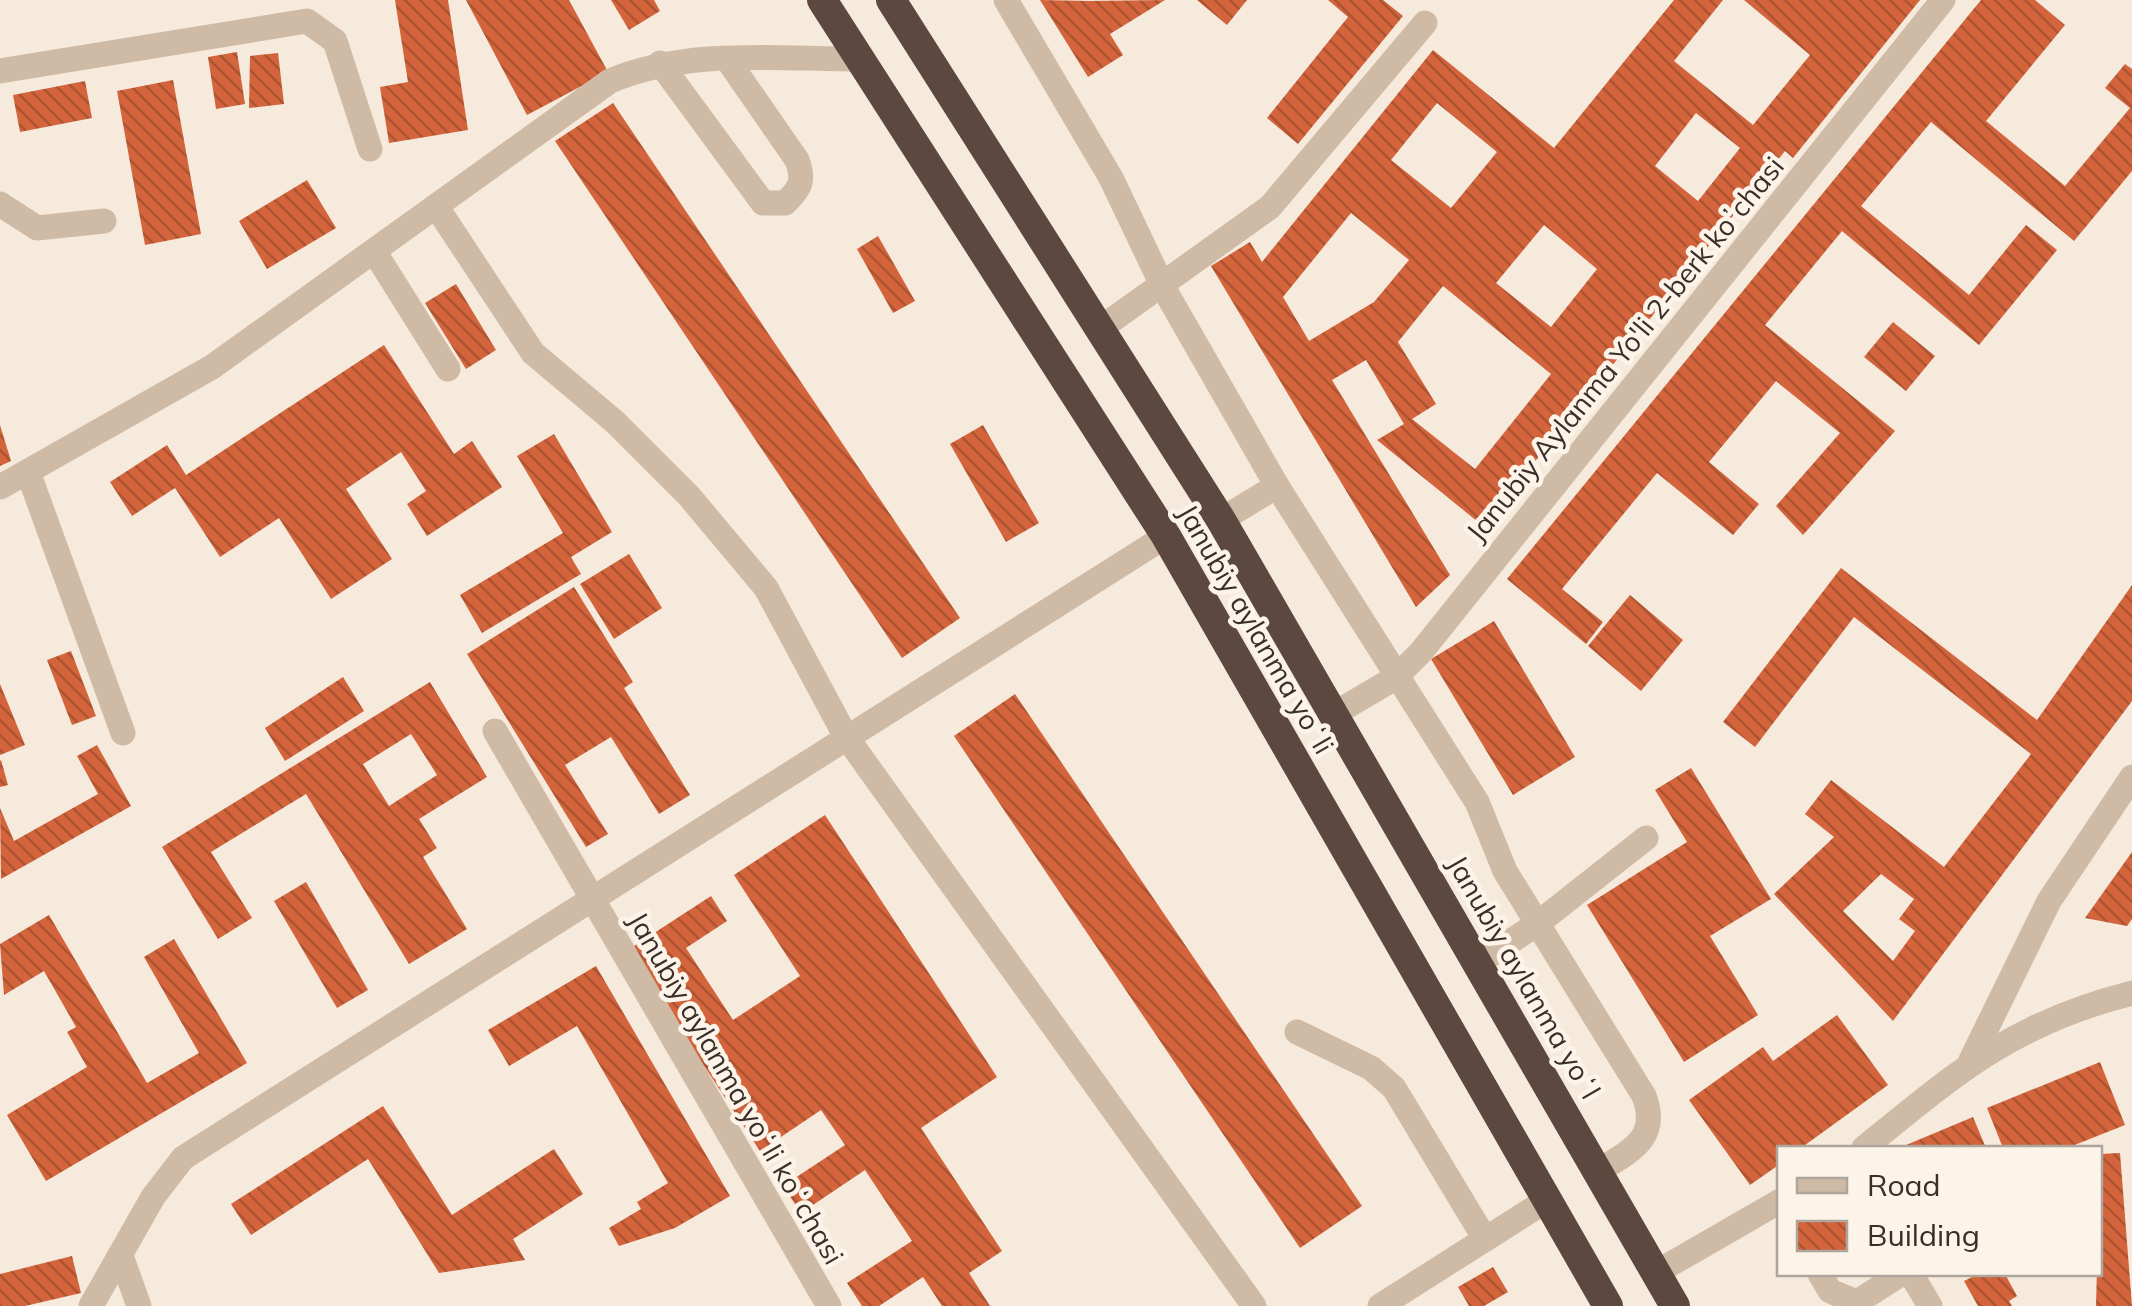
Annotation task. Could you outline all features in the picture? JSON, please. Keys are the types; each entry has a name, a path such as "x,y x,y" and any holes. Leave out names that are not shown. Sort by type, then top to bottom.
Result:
{"highway":[{"name":"Janubiy aylanma yoʻli","path":"822,0 1166,536 1608,1306"},
{"name":"Janubiy aylanma yoʻli","path":"898,2 1221,520 1334,714"},
{"name":"Janubiy aylanma yoʻl","path":"1334,714 1657,1272"},
{"path":"1657,1272 1675,1306"}],"street":[{"path":"1006,0 1111,178 1163,286 1278,486 1395,678 1477,802 1505,871 1650,1113 1649,1131 1640,1145 1598,1171"},
{"name":"Janubiy Аylanma Yo'li 2-berk koʼchasi","path":"1334,714 1395,678 1421,652 1944,0"},
{"path":"0,71 307,20 335,41 370,149"},
{"path":"1101,328 1163,286 1288,189 1425,22"},
{"path":"660,63 763,203 785,203 800,189 802,175 797,160 727,59"},
{"path":"0,487 212,367 610,81 660,63 860,59"},
{"path":"0,204 37,228 104,221"},
{"path":"436,206 533,353 615,422 689,496 766,588 845,735 1254,1306"},
{"path":"374,251 448,369"},
{"path":"28,472 123,733"},
{"path":"1221,520 1278,486"},
{"path":"91,1306 154,1197 183,1158 591,901 845,735 1166,536"},
{"name":"Janubiy aylanma yoʻli koʻchasi","path":"495,731 829,1306"},
{"path":"1972,1060 2048,900 2132,777"},
{"path":"1478,964 1538,924 1646,838"},
{"path":"1866,1146 1972,1060 2068,1009 2132,993"},
{"path":"1297,1032 1371,1068 1394,1088 1485,1239"},
{"path":"1380,1306 1548,1200"},
{"path":"1657,1272 1777,1203"},
{"path":"121,1256 139,1306"},
{"path":"1821,1276 1830,1291 1857,1302 1898,1276"},
{"path":"1912,1276 1930,1306"}],"building":[{"path":"395,0 448,0 468,130 389,143 380,87 408,82"},
{"path":"466,0 569,0 608,72 527,115"},
{"path":"611,0 654,0 660,11 629,30"},
{"path":"1040,0 1165,0 1110,34 1123,55 1088,77"},
{"path":"1197,0 1247,0 1227,25"},
{"path":"1328,0 1383,0 1403,16 1298,144 1267,118 1348,17"},
{"path":"1674,0 1723,0 1674,61 1753,125 1810,55 1744,0 1920,0 1793,158 1785,151 1483,526 1377,440 1404,424 1366,360 1332,380 1450,575 1416,607 1211,266 1250,242 1262,262 1433,50 1554,148","holes":["1437,103 1497,152 1451,208 1391,160","1696,113 1740,148 1698,201 1655,166","1351,213 1409,260 1374,302 1309,341 1283,297","1544,225 1597,269 1551,327 1496,283","1443,286 1551,374 1475,469 1412,419 1436,404 1398,342"]},
{"path":"1981,0 2035,0 2065,25 1986,121 2065,186 2130,108 2105,88 2125,64 2132,69 2132,171 2074,241 1931,122 1861,206 1969,295 2026,225 2057,250 1979,345 1842,231 1765,325 1895,431 1803,535 1776,506 1840,433 1776,381 1709,462 1759,504 1733,535 1657,473 1562,589 1603,622 1586,644 1507,579"},
{"path":"237,52 245,104 216,109 208,57"},
{"path":"278,53 284,104 249,108 250,56"},
{"path":"173,80 201,234 145,245 117,91"},
{"path":"85,81 92,118 20,132 13,95"},
{"path":"613,103 960,618 902,658 555,141"},
{"path":"307,180 336,228 267,269 239,221"},
{"path":"878,236 915,301 893,313 857,249"},
{"path":"456,284 496,350 466,369 425,303"},
{"path":"1893,322 1935,356 1906,391 1864,357"},
{"path":"384,345 454,454 472,441 502,487 427,536 407,504 426,491 401,452 346,489 392,559 331,599 279,518 220,557 175,488 132,516 110,482 167,445 186,475"},
{"path":"0,425 11,461 0,466"},
{"path":"983,425 1039,523 1006,542 950,444"},
{"path":"554,434 612,532 571,557 581,574 482,633 460,595 563,533 517,456"},
{"path":"629,554 662,608 614,639 580,584"},
{"path":"1841,568 2037,720 2132,585 2132,701 1893,1021 1774,894 1834,837 1805,814 1831,780 1944,867 2031,754 1854,617 1755,747 1723,722","holes":["1881,874 1914,899 1899,919 1915,931 1893,961 1843,911"]},
{"path":"574,587 633,682 624,688 690,795 659,814 611,737 565,765 608,834 586,847 467,654"},
{"path":"1630,595 1683,640 1641,691 1588,646"},
{"path":"1494,621 1575,757 1513,795 1431,659"},
{"path":"71,651 96,716 72,725 47,660"},
{"path":"343,677 364,711 285,761 265,728"},
{"path":"430,682 487,777 419,819 437,848 423,857 467,929 409,964 306,794 211,852 252,918 218,939 162,847","holes":["411,734 437,775 389,806 363,764"]},
{"path":"0,684 25,745 0,755"},
{"path":"1015,694 1362,1206 1300,1248 954,736"},
{"path":"97,745 131,806 1,879 0,808 14,841 98,794 77,756"},
{"path":"0,761 8,785 0,787"},
{"path":"1691,768 1771,899 1710,936 1758,1015 1684,1062 1587,905 1687,842 1655,790"},
{"path":"825,815 997,1077 921,1128 1002,1251 969,1273 990,1306 942,1306 923,1277 879,1306 862,1306 847,1283 912,1241 865,1170 801,1213 783,1186 845,1145 821,1110 760,1151 628,950 711,896 727,921 686,948 733,1020 800,976 734,875"},
{"path":"2132,852 2132,919 2127,926 2085,918"},
{"path":"306,882 368,990 337,1008 274,901"},
{"path":"49,915 147,1083 199,1053 144,957 174,939 247,1063 46,1181 7,1115 87,1067 67,1032 76,1027 44,971 4,995 0,944"},
{"path":"596,966 730,1196 675,1228 619,1246 609,1228 641,1209 637,1202 668,1183 577,1026 509,1066 488,1030"},
{"path":"1837,1015 1888,1085 1804,1146 1777,1146 1777,1166 1750,1185 1689,1100 1763,1047 1773,1061"},
{"path":"2100,1062 2125,1125 2072,1146 2002,1146 1987,1108"},
{"path":"383,1106 452,1215 554,1149 583,1194 513,1239 525,1260 439,1273 368,1159 251,1235 231,1204"},
{"path":"1973,1117 1985,1146 1904,1146"},
{"path":"2120,1153 2132,1306 2096,1306 2097,1276 2102,1276 2102,1154"},
{"path":"72,1256 81,1293 25,1306 0,1306 0,1274"},
{"path":"1493,1267 1508,1292 1484,1306 1469,1306 1458,1287"},
{"path":"1974,1276 2006,1276 2017,1296 2009,1301 2012,1306 1978,1306 1964,1281"}]}
